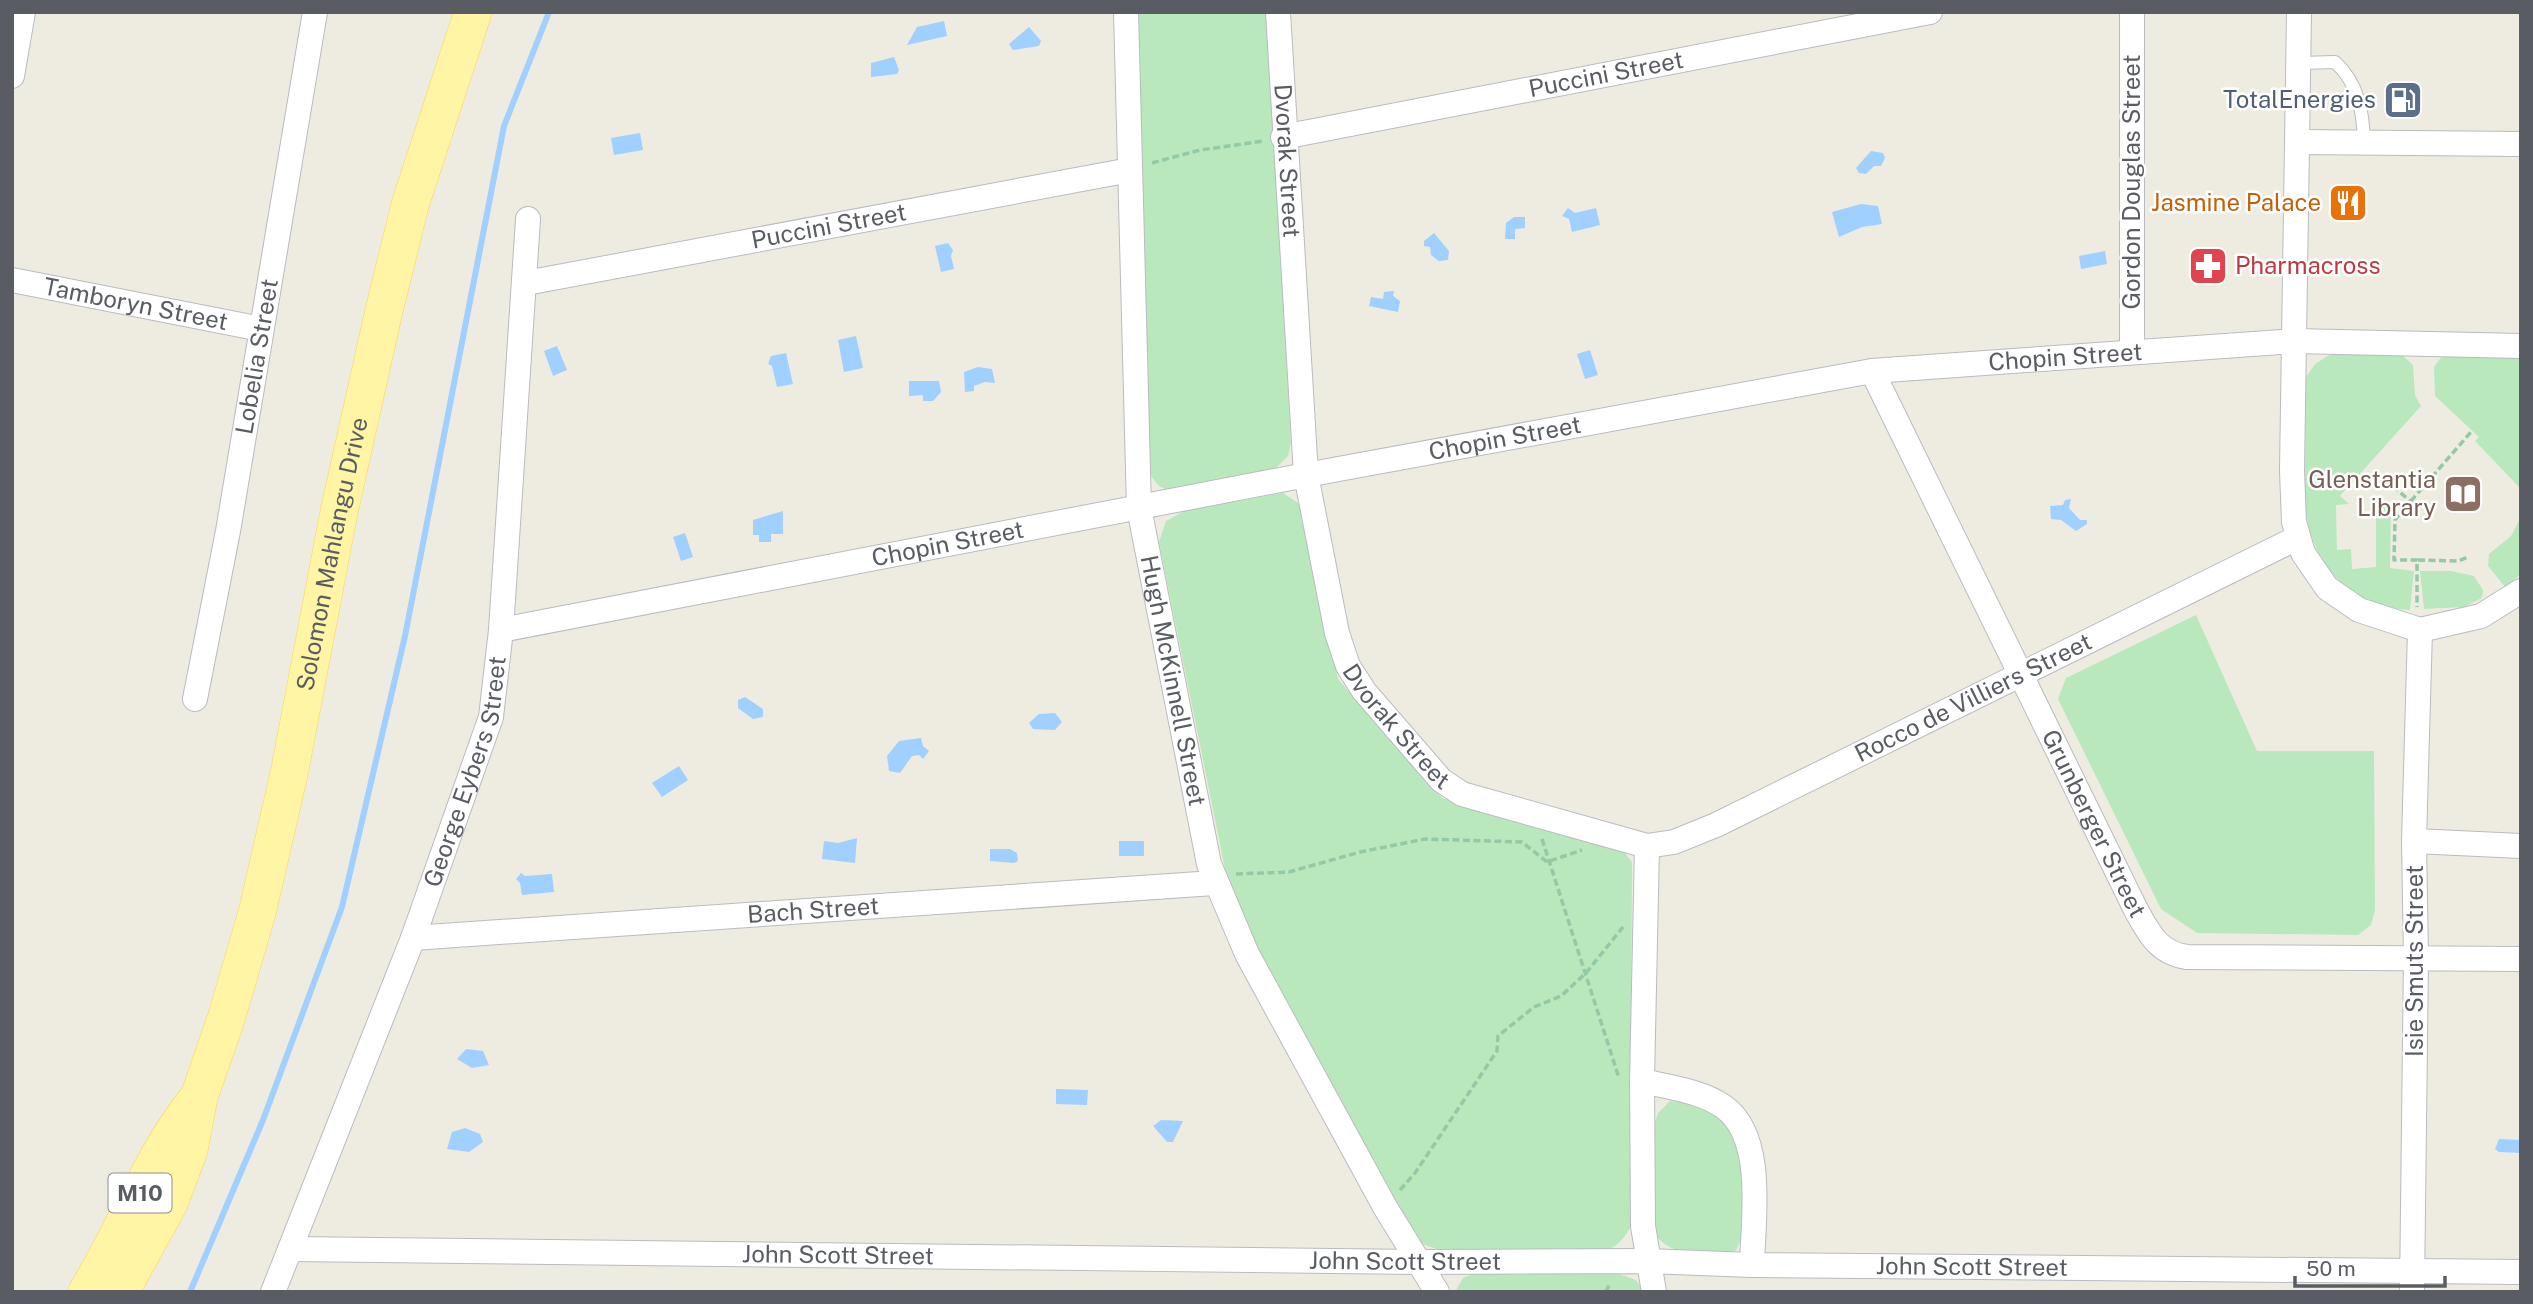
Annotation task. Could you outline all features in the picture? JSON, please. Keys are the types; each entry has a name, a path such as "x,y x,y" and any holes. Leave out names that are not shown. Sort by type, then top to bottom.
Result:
{"main road":[{"name":"Solomon Mahlangu Drive","path":"120,1292 170,1203 189,1150 199,1097 226,1019 257,913 289,774 339,512 407,217 473,12"},
{"name":"Solomon Mahlangu Drive","path":"87,1292 107,1259 167,1137 199,1097"}],"street":[{"path":"12,76 23,12"},
{"name":"Lobelia Street","path":"195,699 228,531 315,12"},
{"name":"Hugh McKinnell Street","path":"1126,12 1139,508 1214,883 1247,954 1385,1207 1437,1292"},
{"name":"Dvorak Street","path":"1278,12 1283,137 1306,475 1337,633 1356,681 1430,768 1451,788 1474,797 1606,832 1647,846"},
{"name":"Puccini Street","path":"1283,137 1930,12"},
{"name":"Gordon Douglas Street","path":"2132,12 2132,352"},
{"path":"2299,12 2292,471 2297,538 2310,566 2336,596 2359,610 2418,620 2481,615 2521,591"},
{"path":"2298,142 2521,144"},
{"name":"Puccini Street","path":"526,283 1130,170"},
{"name":"George Eybers Street","path":"274,1292 412,938 486,735 494,699 501,630 526,283 528,219"},
{"name":"Tamboryn Street","path":"12,279 261,329"},
{"name":"Chopin Street","path":"501,630 1306,475 1872,371 2294,341 2521,346"},
{"name":"Grunberger Street","path":"1872,371 2136,910 2161,948 2169,953 2187,957 2521,959"},
{"name":"Rocco de Villiers Street","path":"1647,846 1693,835 2297,538"},
{"name":"Isie Smuts Street","path":"2412,1281 2418,620"},
{"path":"2414,841 2521,846"},
{"path":"1647,846 1642,1081 1643,1226 1654,1292"},
{"name":"Bach Street","path":"412,938 1214,883"},
{"path":"1642,1081 1706,1097 1734,1117 1747,1143 1752,1163 1752,1265"},
{"name":"John Scott Street","path":"290,1249 1419,1262 1647,1261 2412,1281 2521,1272"}],"lane":[{"path":"2299,63 2335,62 2343,69 2361,104 2364,142"}],"path":[{"path":"1130,170 1200,150 1283,137"},
{"path":"2404,509 2471,432"},
{"path":"2385,480 2410,502"},
{"path":"2399,515 2395,520 2394,560 2458,561 2468,557"},
{"path":"2417,560 2418,620"},
{"path":"1535,814 1622,1086 1643,1119"},
{"path":"1214,883 1241,873 1271,875 1289,872 1360,852 1425,839 1522,842 1546,862 1577,854 1606,832"},
{"path":"1385,1207 1415,1173 1477,1082 1497,1051 1498,1036 1534,1007 1562,996 1586,973 1620,929 1645,914"}],"green space":[{"path":"1136,12 1267,12 1291,443 1288,456 1271,473 1169,491 1159,486 1147,471"},
{"path":"2331,354 2402,355 2413,365 2415,395 2421,406 2340,496 2349,504 2336,505 2337,550 2351,549 2352,569 2376,567 2376,505 2391,505 2390,568 2414,571 2410,610 2388,607 2351,591 2336,578 2324,562 2308,524 2305,502 2306,377 2315,364"},
{"path":"2442,356 2521,357 2521,489 2475,441 2479,437 2435,396 2434,367"},
{"path":"1283,493 1301,505 1338,679 1442,798 1622,849 1632,862 1630,1228 1619,1242 1608,1249 1437,1249 1419,1243 1232,904 1159,542 1166,521 1184,511"},
{"path":"2521,517 2521,573 2506,588 2488,566 2489,554 2511,536"},
{"path":"2420,571 2451,571 2474,576 2483,590 2482,598 2464,607 2424,609"},
{"path":"2196,615 2257,751 2374,751 2375,910 2371,925 2358,935 2197,933 2161,909 2058,699 2066,678"},
{"path":"1670,1101 1697,1104 1712,1110 1724,1123 1737,1145 1743,1173 1744,1217 1735,1251 1702,1254 1680,1251 1662,1242 1655,1234 1653,1128 1658,1113"},
{"path":"1476,1273 1619,1274 1636,1280 1645,1292 1455,1292 1463,1278"}],"water":[{"path":"944,21 947,36 907,45 917,27"},
{"path":"1029,27 1041,41 1039,46 1013,50 1009,44"},
{"path":"894,57 899,70 897,74 871,77 871,63"},
{"path":"640,133 643,150 614,155 611,138"},
{"path":"1871,151 1883,153 1885,158 1881,166 1874,166 1866,174 1859,173 1856,168"},
{"path":"1861,204 1878,206 1882,224 1862,227 1839,237 1832,212"},
{"path":"1568,208 1575,213 1596,208 1600,225 1572,232 1569,219 1562,216"},
{"path":"1514,217 1525,217 1525,228 1515,229 1515,239 1505,239 1506,223"},
{"path":"1434,233 1449,251 1448,260 1439,261 1431,255 1430,247 1424,246 1424,241"},
{"path":"948,243 953,250 951,256 954,269 941,272 935,246"},
{"path":"2105,251 2107,264 2081,269 2079,256"},
{"path":"1394,291 1393,296 1400,301 1398,312 1369,306 1371,297 1383,299 1384,292"},
{"path":"856,336 863,368 844,372 838,340"},
{"path":"557,346 567,370 553,376 544,351"},
{"path":"1590,350 1598,375 1585,379 1577,354"},
{"path":"786,353 793,384 777,387 772,366 768,364 771,356"},
{"path":"978,367 992,369 995,383 985,382 974,386 974,391 965,392 964,372"},
{"path":"909,381 939,381 941,392 933,401 923,401 923,395 909,396"},
{"path":"2071,499 2069,508 2080,520 2087,520 2087,524 2076,531 2061,520 2051,519 2050,506 2063,505 2065,500"},
{"path":"783,511 783,534 771,534 771,542 759,542 759,535 753,535 753,520"},
{"path":"685,533 693,557 681,561 673,537"},
{"path":"745,697 763,709 763,717 753,719 738,708 738,700"},
{"path":"1055,713 1062,722 1055,730 1033,729 1029,723 1039,714"},
{"path":"921,738 923,746 929,751 923,759 919,755 912,756 900,773 889,771 887,756 899,741"},
{"path":"679,766 688,780 662,797 652,783"},
{"path":"857,838 855,863 822,859 824,841 838,843"},
{"path":"1119,841 1144,841 1144,856 1119,856"},
{"path":"990,849 1010,849 1017,853 1018,861 990,861"},
{"path":"521,873 525,876 552,874 554,892 522,895 520,883 516,879"},
{"path":"466,1049 483,1051 489,1065 472,1068 457,1059"},
{"path":"1056,1089 1088,1090 1087,1105 1056,1104"},
{"path":"1161,1120 1183,1121 1173,1142 1167,1142 1153,1126"},
{"path":"465,1128 480,1134 483,1142 469,1152 447,1149 452,1132"},
{"path":"2499,1139 2521,1140 2521,1153 2499,1152 2495,1149"}],"waterway":[{"path":"190,1292 263,1120 342,907 405,636 504,126 549,12"}],"place":[{"name":"TotalEnergies","path":"2403,100"},
{"name":"Jasmine Palace","path":"2348,203"},
{"name":"Pharmacross","path":"2208,266"},
{"name":"Glenstantia Library","path":"2463,494"}]}
